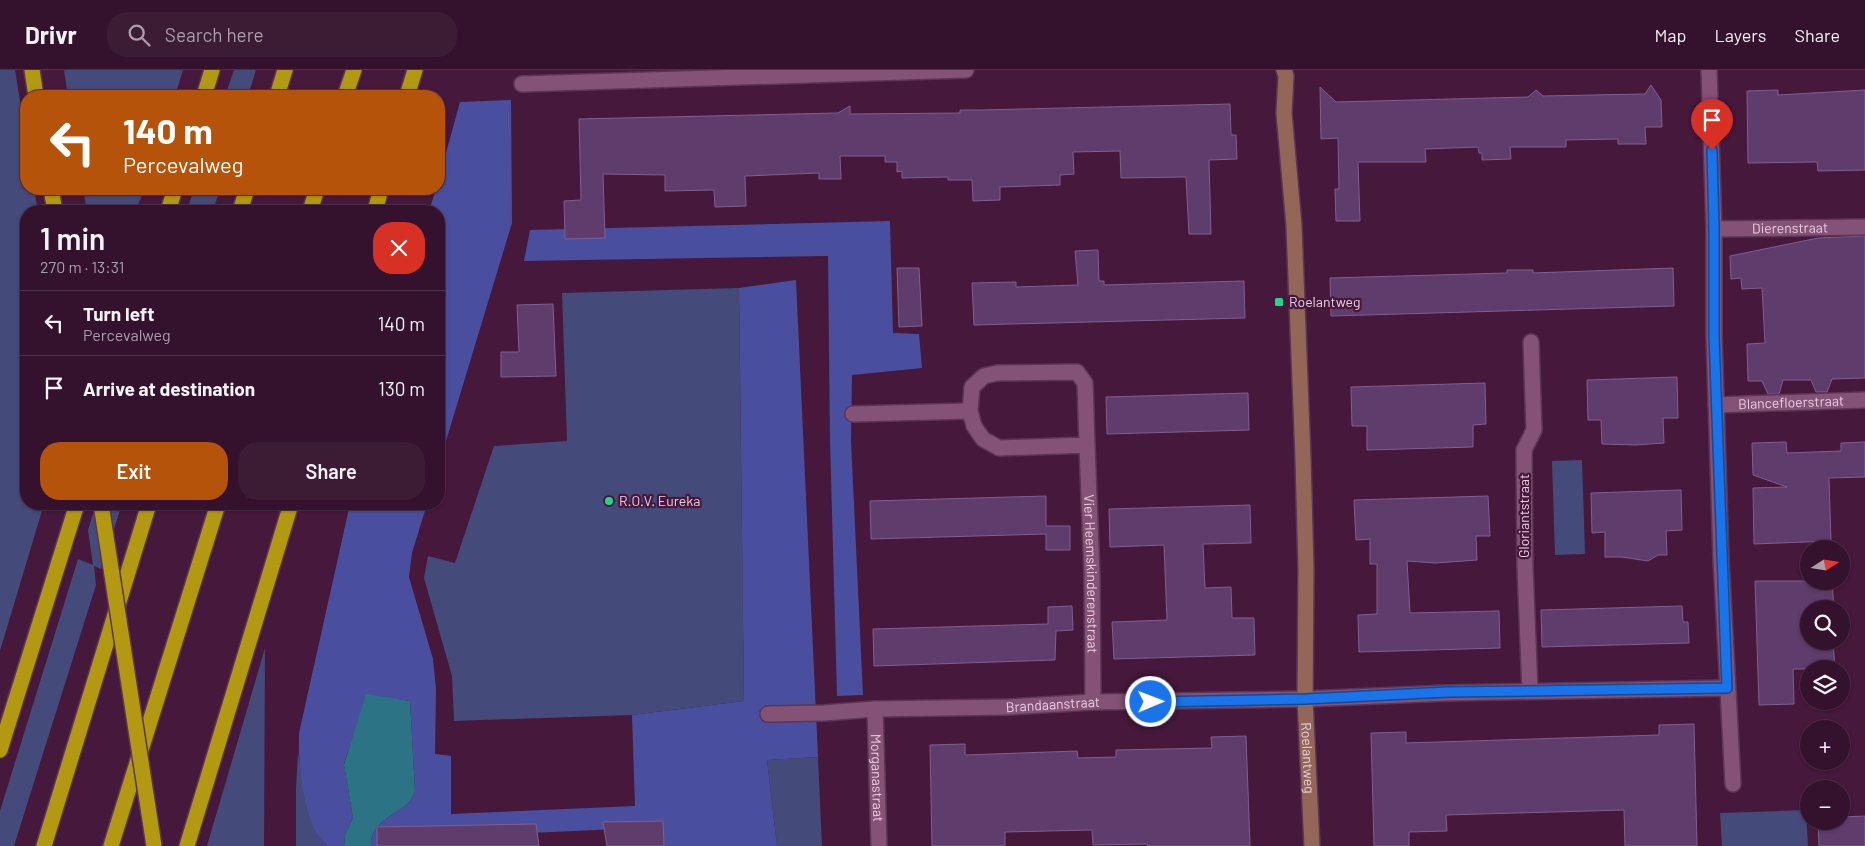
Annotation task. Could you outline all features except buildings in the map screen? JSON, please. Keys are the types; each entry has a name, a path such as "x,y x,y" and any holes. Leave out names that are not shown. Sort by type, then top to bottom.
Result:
{"highway":[{"path":"32,70 35,90"},
{"path":"206,90 212,70"},
{"path":"279,90 285,70"},
{"path":"347,90 354,70"},
{"path":"409,90 415,70"},
{"path":"0,750 75,510"},
{"path":"102,510 154,846"},
{"path":"44,846 147,510"},
{"path":"111,846 216,510"},
{"path":"187,846 289,510"}],"street":[{"path":"522,84 966,70"},
{"name":"Roelantweg","path":"1284,70 1286,76 1284,114 1294,226 1303,467 1306,569 1305,699 1312,846"},
{"path":"1709,70 1714,229 1716,405 1727,688 1733,784"},
{"name":"Dierenstraat","path":"1714,229 1865,227"},
{"name":"Gloriantstraat","path":"1530,692 1524,567 1524,450 1534,430 1531,342"},
{"name":"Vier Heemskinderenstraat","path":"1087,445 999,448 983,440 974,426 970,411 972,387 984,376 998,373 1077,372 1085,383 1092,575 1093,702"},
{"name":"Blancefloerstraat","path":"1716,405 1865,400"},
{"path":"853,414 970,411"},
{"name":"Brandaanstraat","path":"768,714 824,713 875,709 1008,707 1093,702 1305,699 1448,692 1727,688"},
{"name":"Morganastraat","path":"875,709 879,846"}],"shaded area":[{"path":"0,70 15,70 20,101 20,195 35,195 37,205 20,205 20,510 42,510 0,651"},
{"path":"64,70 183,70 177,90 67,90"},
{"path":"234,70 256,70 250,90 227,90"},
{"path":"511,100 512,223 445,444 445,205 431,205 434,195 445,195 445,156 460,102"},
{"path":"84,195 142,195 138,205 86,205"},
{"path":"192,195 218,195 215,205 189,205"},
{"path":"890,221 893,333 919,334 922,368 852,375 851,441 863,695 837,696 830,440 828,256 524,261 530,230"},
{"path":"796,280 818,757 767,760 777,846 664,846 662,827 399,839 398,846 371,846 372,836 376,828 405,806 415,791 410,701 367,695 344,764 353,818 345,835 344,846 327,846 313,827 303,792 299,756 299,733 349,510 425,510 412,553 409,577 433,659 436,689 435,754 451,756 451,814 635,806 632,715 744,701 739,288"},
{"name":"R.O.V. Eureka","path":"739,288 744,701 632,715 454,721 452,676 424,578 428,556 455,563 494,446 567,441 562,293"},
{"path":"1582,460 1585,554 1555,555 1552,461"},
{"path":"94,510 120,510 101,569 94,566 96,585 14,846 0,846 0,811 78,559 93,565 88,530"},
{"path":"265,648 264,846 207,846"},
{"path":"366,694 410,701 415,791 405,806 376,828 372,836 371,846 344,846 345,835 353,818 344,765"},
{"path":"298,752 305,796 314,828 327,846 296,846"},
{"path":"818,757 822,846 777,846 767,760"},
{"path":"1800,810 1800,830 1807,830 1808,846 1722,846 1720,813"}],"place":[{"name":"Roelantweg","path":"1279,302"},
{"name":"R.O.V. Eureka","path":"609,501"}],"route":[{"path":"1151,702 1305,699 1448,692 1727,688 1714,336 1712,150"}]}
